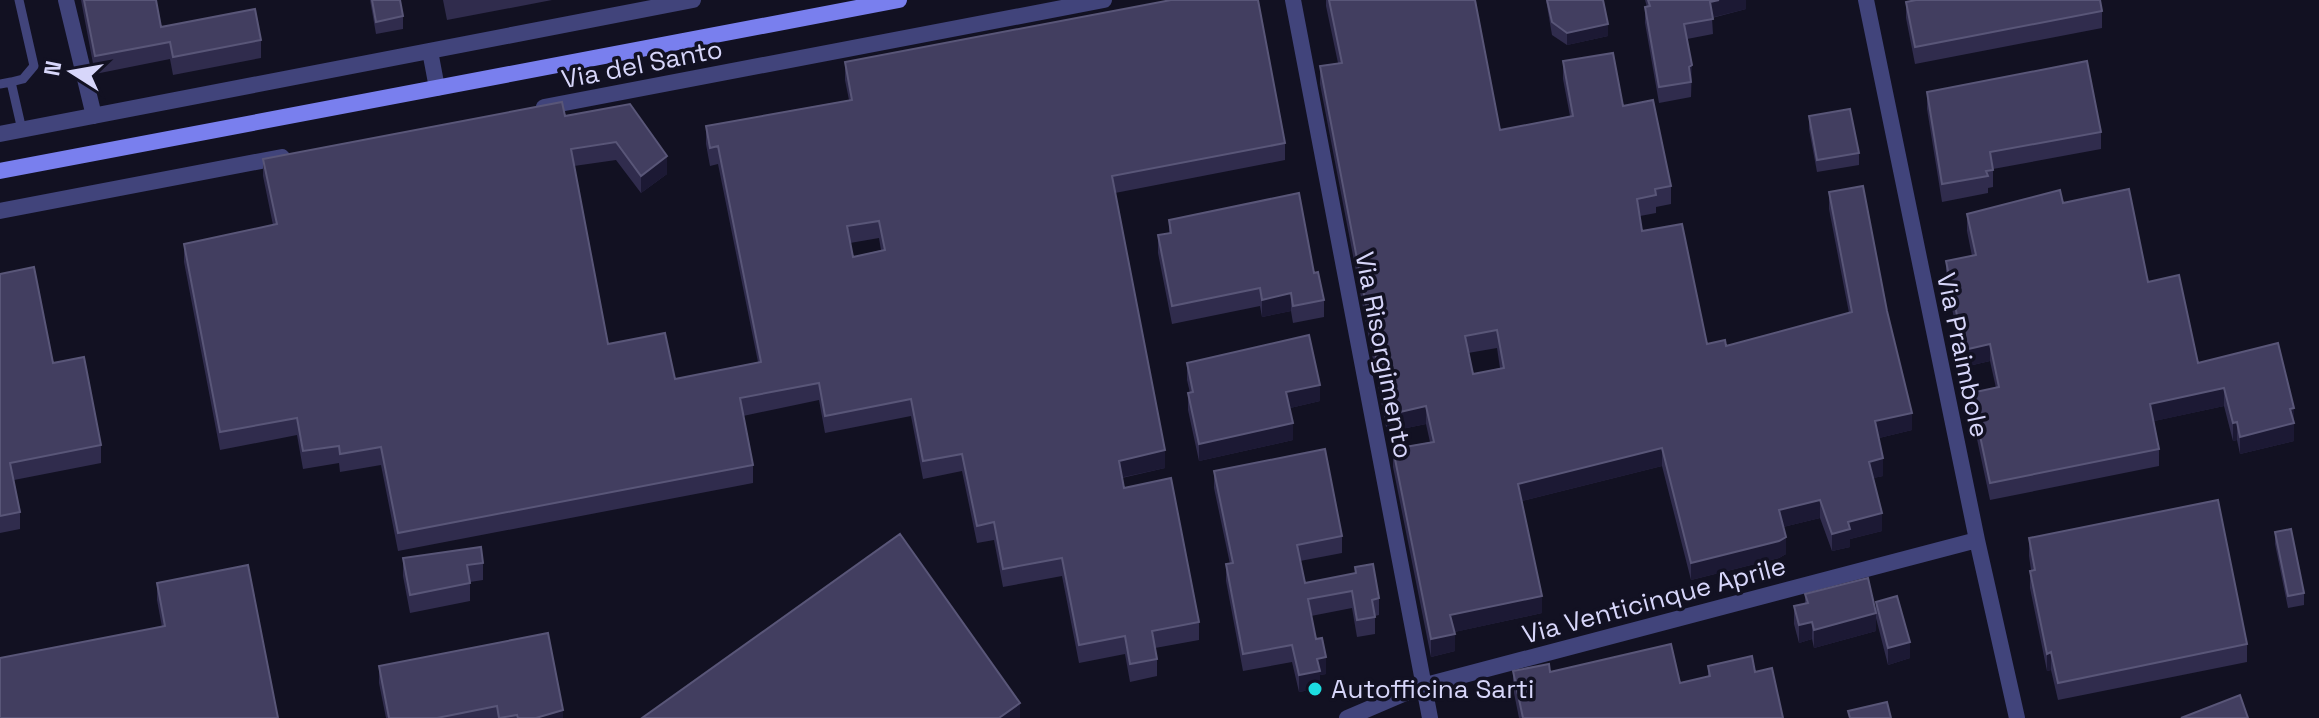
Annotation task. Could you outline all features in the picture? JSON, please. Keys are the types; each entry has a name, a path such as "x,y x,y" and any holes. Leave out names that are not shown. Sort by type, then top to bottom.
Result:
{"street":[{"path":"66,0 94,116"},
{"name":"Via del Santo","path":"0,134 693,0"},
{"path":"0,171 899,0"},
{"name":"Via del Santo","path":"529,110 1104,0"},
{"name":"Via Risorgimento","path":"1293,0 1430,718"},
{"name":"Via Praimbole","path":"1866,0 1977,540 2017,718"},
{"path":"430,51 437,88"},
{"path":"0,211 296,155"},
{"name":"Via Venticinque Aprile","path":"1347,718 1422,686 1977,540"}],"lane":[{"path":"19,0 34,66 23,79 5,83 22,130"}],"building":[{"path":"84,0 156,0 161,27 255,9 261,40 173,57 170,42 95,56"},
{"path":"372,0 400,0 403,16 376,22"},
{"path":"1171,0 1258,0 1285,143 1112,176 1165,450 1119,461 1124,488 1171,478 1199,622 1152,631 1157,659 1130,664 1125,636 1079,645 1062,558 1003,569 994,522 977,526 962,454 923,461 911,399 825,416 819,383 740,398 753,465 398,533 381,447 340,454 339,446 303,451 297,418 220,432 184,244 277,224 263,159 562,102 565,116 630,104 667,156 641,176 616,142 571,149 608,344 665,333 675,379 761,362 718,146 710,148 706,126 852,100 845,62","holes":["879,221 885,250 853,257 847,226"]},
{"path":"1329,0 1475,0 1500,130 1573,116 1563,61 1613,53 1623,106 1653,100 1671,186 1655,189 1656,195 1637,199 1642,231 1682,224 1707,344 1725,340 1726,346 1852,312 1829,192 1863,186 1887,311 1912,413 1875,421 1883,458 1869,462 1882,513 1848,522 1850,529 1832,534 1820,500 1779,510 1786,537 1691,563 1662,448 1518,484 1542,596 1450,615 1455,634 1431,639 1393,449 1434,442 1426,406 1387,415 1320,66 1342,63","holes":["1497,330 1504,368 1473,374 1465,336"]},
{"path":"1547,0 1603,0 1608,24 1567,33 1552,22"},
{"path":"1648,0 1719,0 1710,2 1713,19 1684,24 1692,65 1689,67 1691,82 1659,87 1645,7 1650,6"},
{"path":"2100,0 2102,11 1915,47 1906,2"},
{"path":"2087,61 2101,132 1990,152 1993,170 1986,171 1988,176 1942,184 1927,92"},
{"path":"1850,109 1859,153 1817,160 1809,116"},
{"path":"2129,189 2148,282 2179,275 2198,363 2278,343 2294,408 2290,409 2294,423 2240,437 2224,388 2150,404 2159,449 1990,483 1971,393 1999,387 1990,344 1964,350 1946,261 1976,255 1967,214 2060,190 2063,203"},
{"path":"1299,193 1314,273 1318,272 1324,300 1293,306 1291,293 1262,300 1260,288 1172,306 1158,235 1171,233 1169,220"},
{"path":"34,267 53,363 84,357 101,445 10,463 20,512 0,516 0,274"},
{"path":"1309,335 1320,385 1286,392 1293,423 1199,444 1188,393 1193,392 1187,363"},
{"path":"1325,449 1342,536 1297,545 1305,583 1356,573 1355,567 1373,564 1379,598 1372,600 1375,617 1357,620 1352,591 1308,599 1316,639 1322,638 1326,657 1317,659 1320,671 1299,675 1292,645 1243,654 1226,564 1233,563 1214,471"},
{"path":"2218,500 2247,644 2058,683 2051,652 2047,654 2030,571 2035,570 2029,538"},
{"path":"2291,529 2304,593 2288,596 2275,532"},
{"path":"900,534 1020,703 999,718 642,718"},
{"path":"481,547 483,563 467,565 470,583 410,595 403,558"},
{"path":"248,565 278,718 0,718 0,658 165,626 157,583"},
{"path":"1868,578 1876,613 1814,630 1812,622 1799,625 1794,606 1808,603 1805,594"},
{"path":"1897,596 1910,642 1888,648 1876,602"},
{"path":"548,633 563,710 536,718 518,718 517,715 499,718 497,706 437,718 389,718 379,666"},
{"path":"1671,644 1680,683 1710,676 1708,666 1752,656 1755,672 1772,668 1783,718 1523,718 1513,671 1549,664 1550,672"},
{"path":"2240,695 2248,718 2181,718"},
{"path":"1887,702 1891,718 1850,718 1848,711"}],"place":[{"name":"Autofficina Sarti","path":"1315,689"}]}
